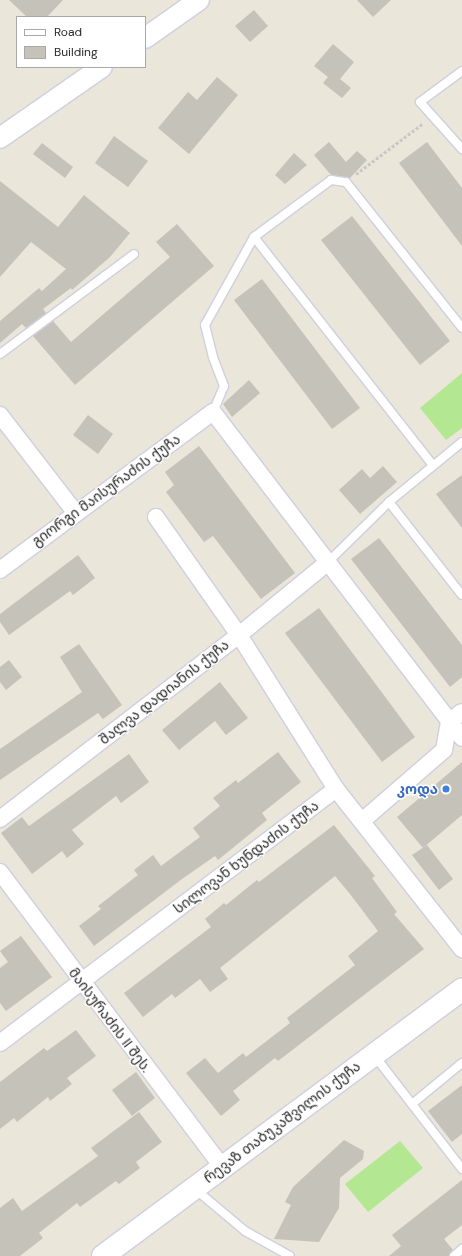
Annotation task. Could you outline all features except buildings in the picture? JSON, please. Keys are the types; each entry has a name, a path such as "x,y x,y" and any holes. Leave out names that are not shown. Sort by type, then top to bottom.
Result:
{"main road":[{"name":"რევაზ თაბუკაშვილის ქუჩა","path":"103,1256 462,989"}],"street":[{"path":"146,37 199,0"},
{"path":"0,138 101,68"},
{"path":"213,412 462,738"},
{"name":"გიორგი მაისურაძის ქუჩა","path":"0,570 75,512 213,412"},
{"path":"0,415 75,512"},
{"path":"156,517 239,635 336,789 462,949"},
{"name":"შალვა დადიანის ქუჩა","path":"0,819 239,635 327,563"},
{"path":"362,822 444,750 449,722 462,712"},
{"name":"სილოვან ხუნდაძის ქუჩა","path":"0,1043 336,789"},
{"name":"მაისურაძის II შეს.","path":"0,872 80,982 222,1167"}],"lane":[{"path":"462,71 420,102 462,149"},
{"path":"213,412 224,386 213,357 205,325 254,237 331,180 346,182 462,328"},
{"path":"254,237 433,465"},
{"path":"0,354 134,254"},
{"path":"327,563 389,502 462,442"},
{"path":"389,502 462,595"},
{"path":"373,1055 460,1164"},
{"path":"412,1104 462,1063"},
{"path":"194,1188 245,1231 290,1256"},
{"path":"454,1256 462,1250"}],"path":[{"path":"346,182 433,117"}],"green space":[{"path":"462,373 462,428 446,440 420,408"},
{"path":"400,1141 423,1168 368,1212 345,1184"}],"place":[{"name":"კოდა","path":"446,789"}]}
